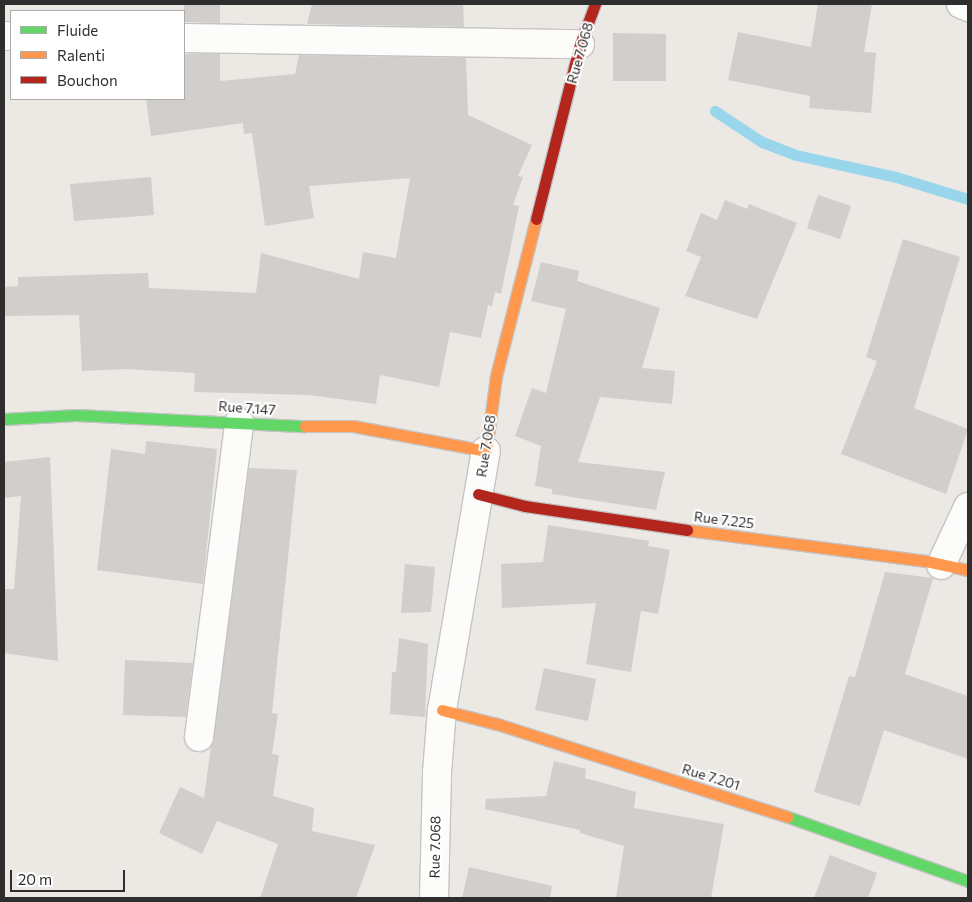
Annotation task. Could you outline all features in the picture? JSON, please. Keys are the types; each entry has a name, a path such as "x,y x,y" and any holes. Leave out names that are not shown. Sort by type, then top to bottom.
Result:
{"street":[{"name":"Rue 7.068","path":"434,898 437,773 442,710 486,451 496,376 580,44 595,4"},
{"path":"962,4 968,7"},
{"path":"185,38 580,44"},
{"name":"Rue 7.147","path":"4,419 76,415 353,426 486,451"},
{"path":"199,737 240,423"},
{"name":"Rue 7.225","path":"478,494 525,506 661,527 941,564 968,570"},
{"path":"941,564 968,507"},
{"name":"Rue 7.201","path":"442,710 497,724 789,818 968,881"}],"building":[{"path":"184,4 220,4 220,23 185,22"},
{"path":"312,4 463,4 464,27 307,24"},
{"path":"818,4 872,4 864,52 876,53 871,113 809,108 810,96 728,80 738,32 811,47"},
{"path":"613,33 666,34 666,81 613,81"},
{"path":"185,54 220,54 220,81 295,74 299,55 466,58 468,115 532,145 518,176 523,177 513,205 519,206 501,294 495,292 492,306 488,305 481,338 450,332 439,387 380,375 376,404 309,395 194,392 195,373 125,369 82,371 79,315 4,316 4,287 18,286 18,277 148,273 149,288 256,293 261,253 359,279 363,252 396,258 410,178 309,186 314,218 265,226 252,133 244,134 243,123 151,136 146,100 185,100"},
{"path":"151,177 154,215 74,221 70,184"},
{"path":"818,195 851,206 840,239 807,228"},
{"path":"725,200 747,209 749,204 797,223 757,319 685,296 701,257 686,251 701,213 717,220"},
{"path":"903,239 960,257 914,408 968,429 946,494 841,454 877,361 866,357"},
{"path":"541,262 579,271 577,281 660,308 642,368 675,371 672,404 600,397 578,462 665,472 656,510 552,494 552,489 535,486 541,446 515,436 532,388 546,393 566,309 531,301"},
{"path":"146,441 217,449 203,584 97,570 111,449 145,454"},
{"path":"50,457 58,661 4,653 4,589 14,589 21,496 4,498 4,462"},
{"path":"249,468 297,470 272,713 278,714 272,754 279,755 273,796 314,808 312,831 375,845 356,898 260,898 278,844 217,821 202,854 159,833 180,787 204,798"},
{"path":"548,525 649,541 648,546 670,550 658,614 641,611 631,672 586,664 596,603 502,608 501,564 543,562"},
{"path":"405,564 435,567 431,612 401,613"},
{"path":"885,572 933,578 905,674 968,696 968,759 884,730 860,806 814,792 849,676 855,677"},
{"path":"399,638 428,644 425,717 390,714 392,672 396,672"},
{"path":"125,660 193,663 186,717 123,715"},
{"path":"544,668 596,679 588,721 535,710"},
{"path":"554,761 586,769 585,778 636,792 634,808 724,824 711,898 616,898 624,846 580,833 580,830 485,809 486,799 546,796"},
{"path":"830,855 877,873 868,898 814,898"},
{"path":"469,867 552,886 550,898 462,898"}],"waterway":[{"path":"715,111 762,142 796,155 896,177 968,199"}],"traffic: fast":[{"path":"4,419 76,415 305,426"},
{"path":"788,817 968,881"}],"traffic: slow":[{"path":"305,426 353,426 486,451 496,376 536,219"},
{"path":"687,530 926,561 968,570"},
{"path":"442,710 497,724 788,817"}],"traffic: jam":[{"path":"536,219 580,44 595,4"},
{"path":"478,494 525,506 687,530"}]}
